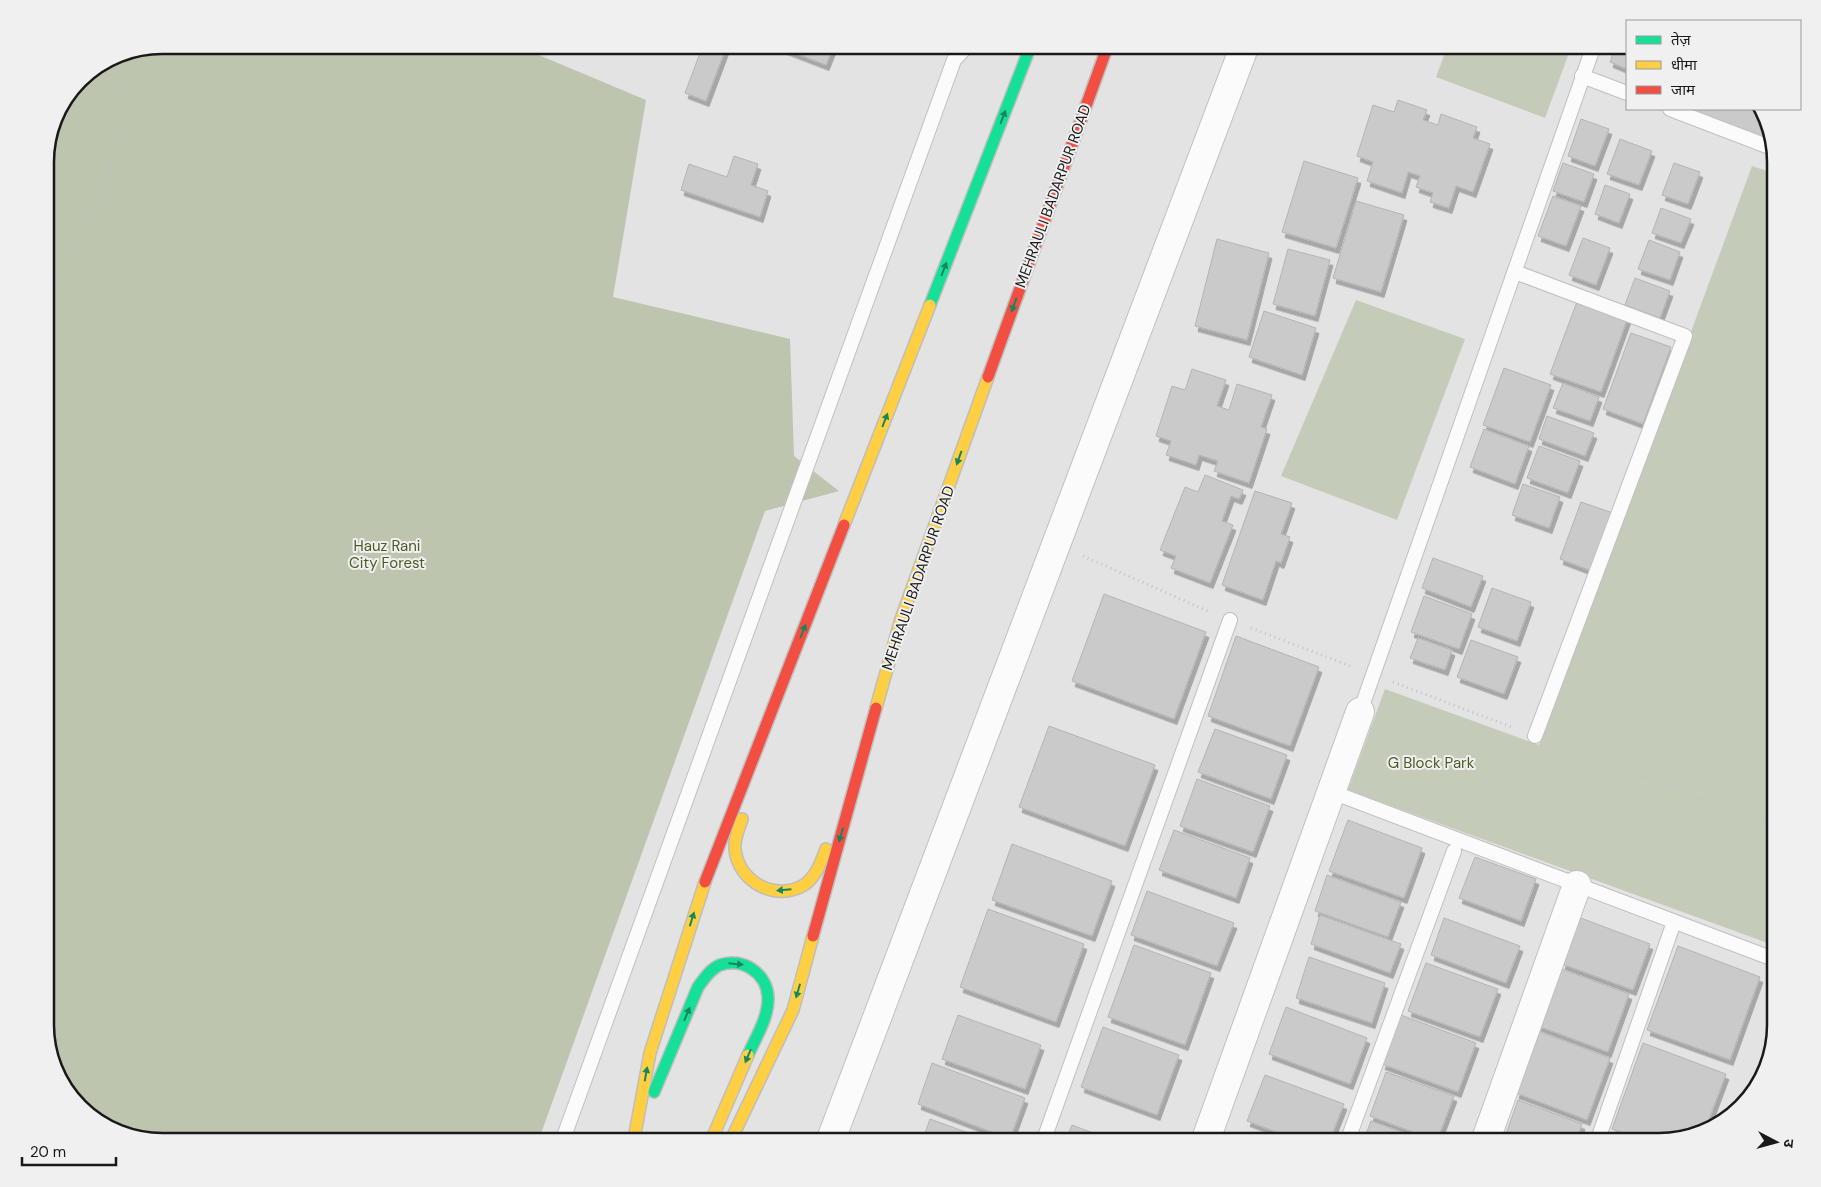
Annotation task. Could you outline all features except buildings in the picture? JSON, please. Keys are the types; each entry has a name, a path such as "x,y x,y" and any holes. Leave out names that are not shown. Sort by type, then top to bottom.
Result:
{"main road":[{"path":"635,1133 650,1053 698,900 1028,54"},
{"name":"MEHRAULI BADARPUR ROAD","path":"734,1133 793,1010 901,619 1105,54"},
{"path":"786,676 737,834 735,848 738,861 748,878 765,889 778,892 792,890 804,884 814,875 821,864 901,619"},
{"path":"637,1133 702,979 707,972 722,964 740,963 748,966 762,977 769,994 769,1002 767,1011 715,1133"}],"street":[{"path":"833,1133 1242,54"},
{"path":"1208,1133 1360,712"},
{"path":"1488,1133 1577,885"}],"lane":[{"path":"565,1133 954,60 960,54"},
{"path":"1360,712 1591,54"},
{"path":"1582,76 1626,93"},
{"path":"1673,110 1766,146"},
{"path":"1515,272 1685,336 1536,736"},
{"path":"1046,1133 1230,620"},
{"path":"1332,792 1767,957"},
{"path":"1350,1133 1454,851"},
{"path":"1600,1133 1674,922"}],"path":[{"path":"54,287 131,130 126,96 98,75"},
{"path":"1057,544 1230,620 1329,657"}],"green space":[{"name":"Hauz Rani City Forest","path":"155,54 536,54 646,100 613,297 790,339 794,456 839,491 765,511 541,1133 155,1133 127,1128 114,1122 102,1115 81,1096 68,1079 59,1060 54,1032 54,155 57,134 62,120 68,108 85,85 102,72 120,62 134,57"},
{"path":"1445,54 1569,54 1545,118 1436,77"},
{"name":"G Block Park","path":"1752,166 1767,171 1767,943 1348,790 1385,689 1539,745"},
{"path":"1356,300 1465,339 1397,520 1281,476"}],"traffic: fast":[{"path":"930,305 1028,54"},
{"path":"654,1092 698,987 710,972 720,965 728,963 745,965 758,974 767,988 768,1004 766,1012 748,1055"}],"traffic: slow":[{"path":"844,525 930,305"},
{"path":"876,708 901,619 988,377"},
{"path":"742,819 735,841 738,861 743,871 751,879 760,886 771,890 793,890 804,885 815,874 826,849"},
{"path":"635,1133 650,1053 705,882"},
{"path":"734,1133 793,1010 813,936"},
{"path":"714,1133 748,1055"}],"traffic: jam":[{"path":"988,377 1105,54"},
{"path":"705,882 844,525"},
{"path":"813,936 876,708"}]}
